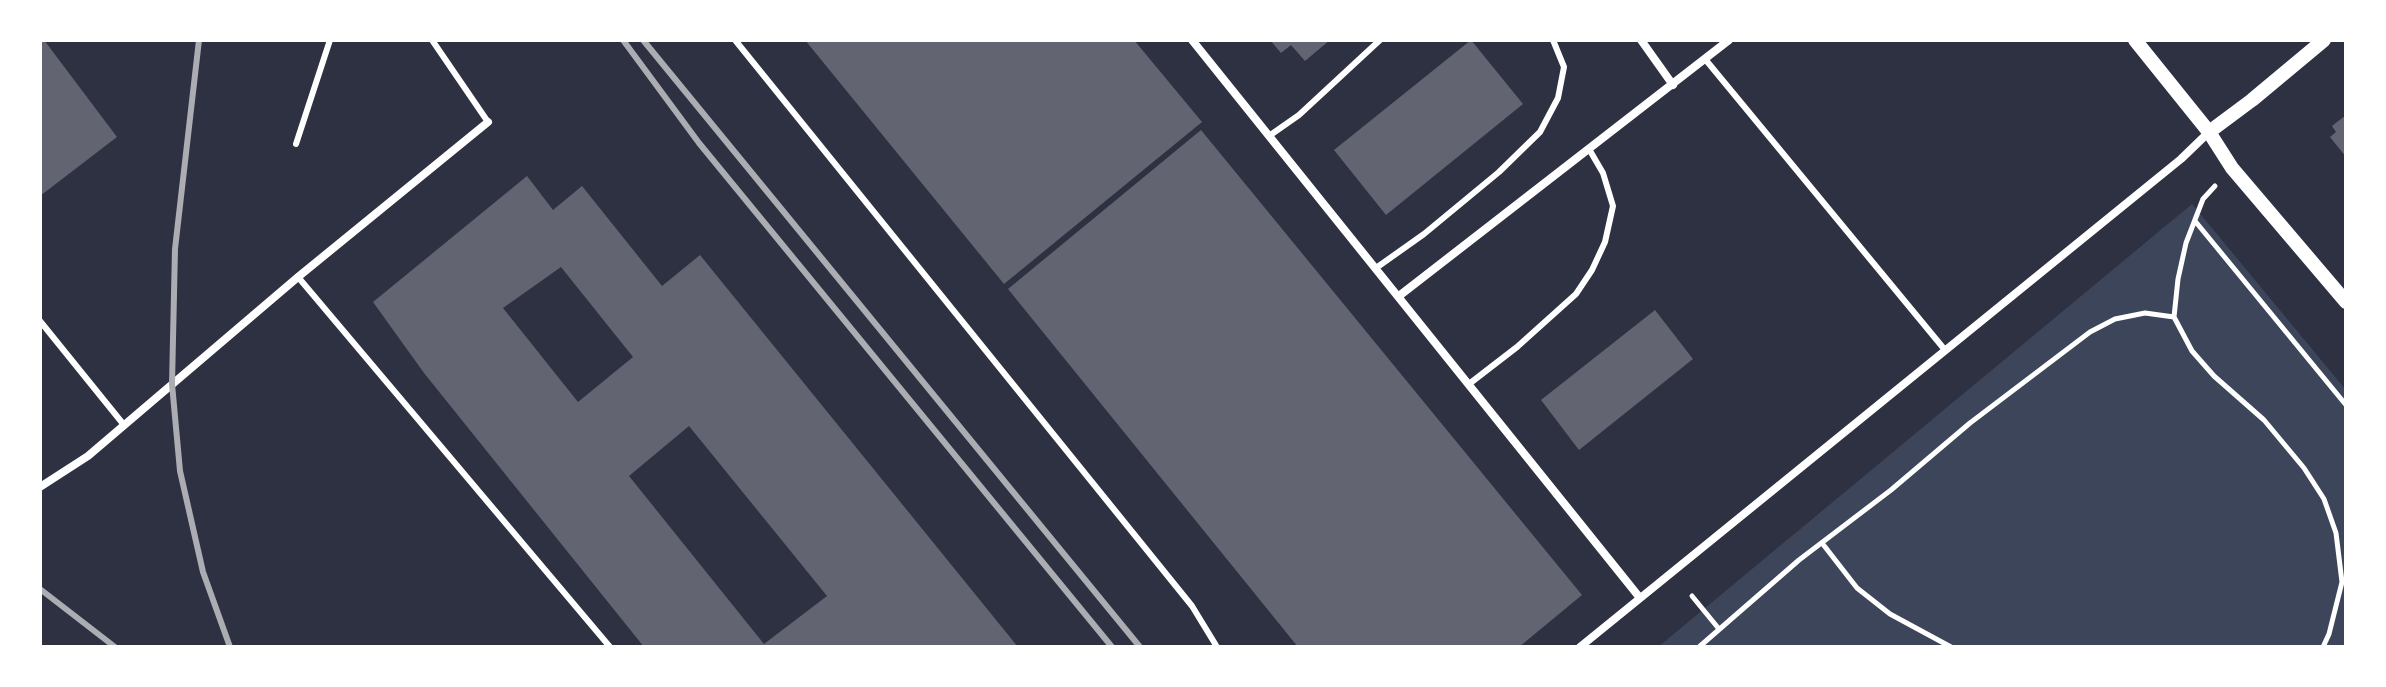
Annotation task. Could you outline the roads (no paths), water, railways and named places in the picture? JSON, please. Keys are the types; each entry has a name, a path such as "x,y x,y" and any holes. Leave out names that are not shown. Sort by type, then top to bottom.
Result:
{"street":[{"path":"1192,40 1640,598"},
{"path":"1641,40 1673,85"},
{"path":"1399,296 1729,40"},
{"path":"2135,40 2209,132 2232,168 2346,302"},
{"path":"1580,647 2324,40"},
{"path":"40,487 88,456 298,277 488,122"}],"lane":[{"path":"296,144 330,40"},
{"path":"432,40 488,122"},
{"path":"735,40 1192,606 1217,647"},
{"path":"1269,136 1299,115 1380,40"},
{"path":"1376,268 1424,234 1499,172 1540,132 1558,98 1564,67 1553,40"},
{"path":"1705,59 1945,350"},
{"path":"1469,384 1517,347 1576,294 1592,270 1605,242 1613,206 1603,173 1589,149"},
{"path":"298,277 610,647"},
{"path":"40,321 124,425"}],"railway":[{"path":"199,40 175,249 172,384 180,471 203,572 230,647"},
{"path":"623,40 699,143 1112,647"},
{"path":"643,40 1140,647"},
{"path":"40,589 115,647"}]}
